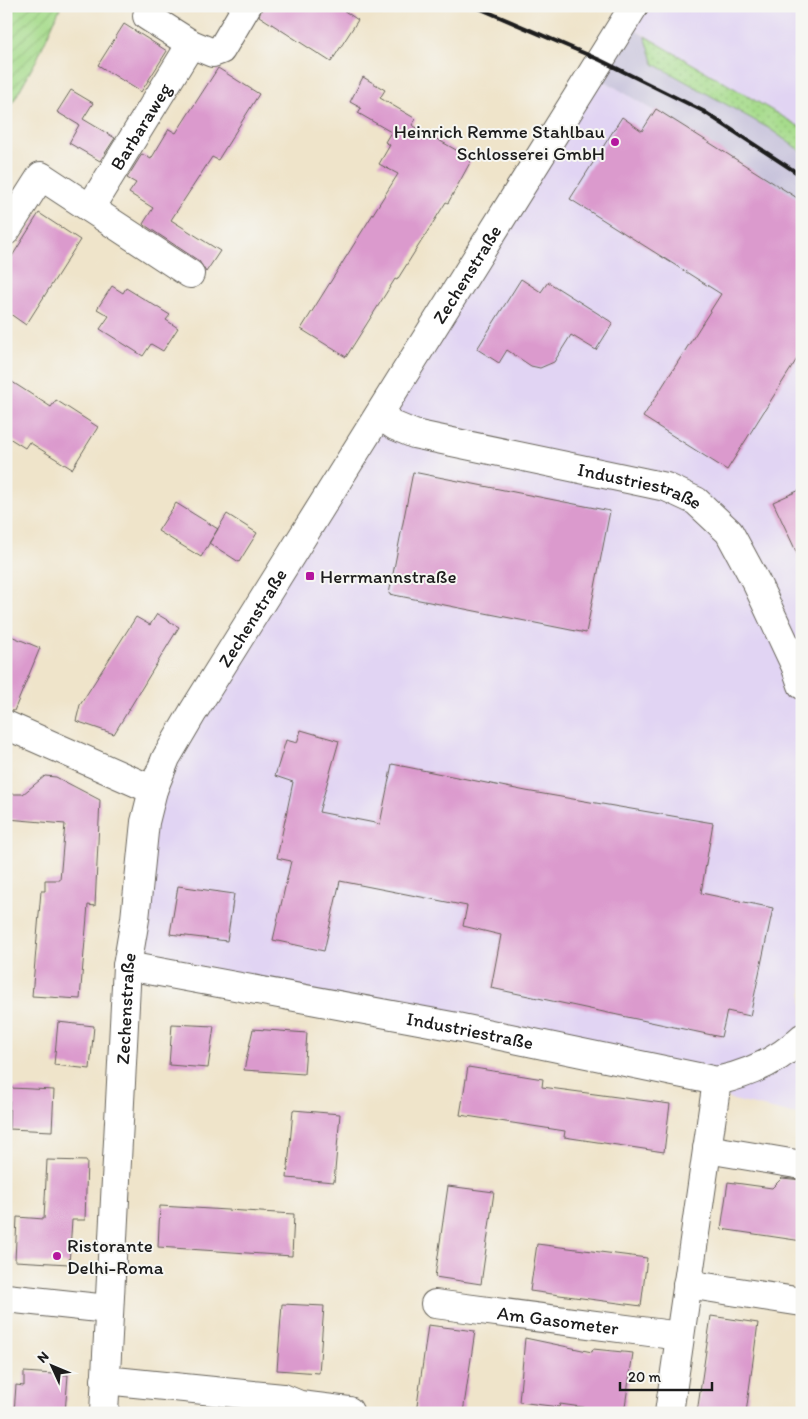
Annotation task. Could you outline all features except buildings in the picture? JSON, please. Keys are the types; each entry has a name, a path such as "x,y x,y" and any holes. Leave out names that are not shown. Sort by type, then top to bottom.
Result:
{"street":[{"path":"147,16 191,44 213,53 221,50 247,6"},
{"name":"Zechenstraße","path":"104,1413 127,966 135,919 145,822 153,790 166,758 193,712 634,6"},
{"name":"Barbaraweg","path":"90,208 191,44"},
{"path":"6,231 41,176 190,274"},
{"name":"Industriestraße","path":"379,415 395,426 414,434 666,487 696,501 729,532 756,582 795,665 802,685"},
{"path":"6,724 153,790"},
{"name":"Industriestraße","path":"127,966 457,1027 717,1081 745,1075 792,1048 802,1038"},
{"path":"669,1413 717,1081"},
{"path":"707,1149 802,1165"},
{"path":"688,1284 802,1302"},
{"path":"6,1298 108,1308"},
{"name":"Am Gasometer","path":"435,1304 680,1336"},
{"path":"105,1380 283,1398 300,1405 349,1410"}],"shaded area":[{"path":"634,6 802,6 802,128 624,23"},
{"path":"624,23 645,36 655,64 770,129 802,152 802,202 592,73"},
{"path":"592,73 802,201 802,1116 729,1099 716,1081 127,966 153,790"}],"green space":[{"path":"6,6 61,6 37,59 6,115"},
{"path":"645,36 802,128 802,152 770,129 654,64"}],"railway":[{"path":"474,6 600,60 703,111 802,176"}],"place":[{"name":"Heinrich Remme Stahlbau Schlosserei GmbH","path":"615,142"},
{"name":"Herrmannstraße","path":"310,576"},
{"name":"Ristorante Delhi-Roma","path":"57,1256"}]}
